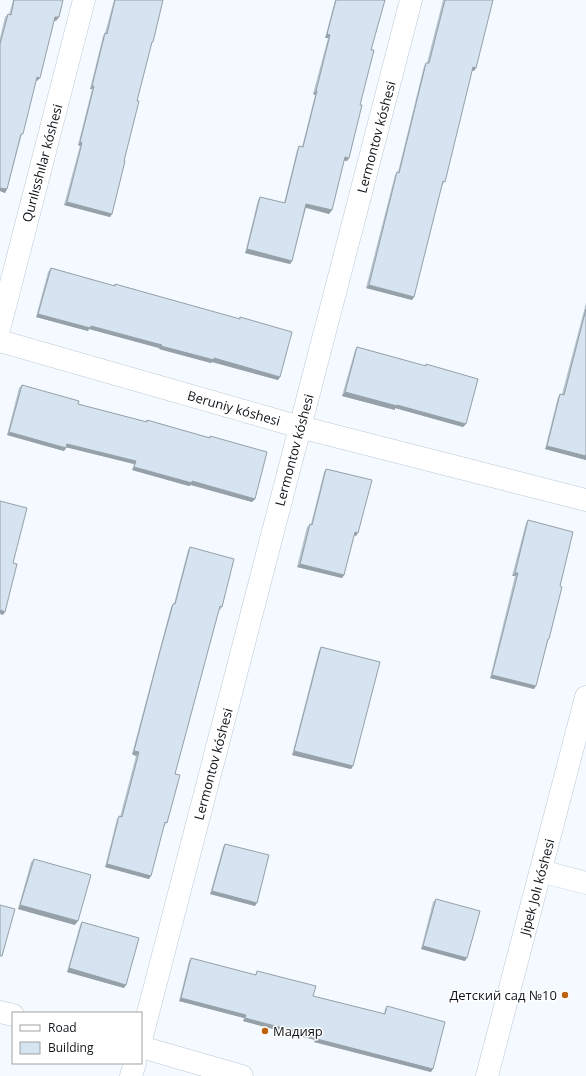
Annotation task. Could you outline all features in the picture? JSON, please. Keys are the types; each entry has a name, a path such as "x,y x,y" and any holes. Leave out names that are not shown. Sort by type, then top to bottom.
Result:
{"street":[{"name":"Qurılısshılar kóshesi","path":"0,326 84,0"},
{"name":"Lermontov kóshesi","path":"142,1036 411,0"},
{"name":"Beruniy kóshesi","path":"0,341 300,427 586,500"},
{"name":"Jipek Jolı kóshesi","path":"487,1076 586,697"},
{"path":"541,871 586,883"},
{"path":"0,1012 12,1015"},
{"path":"142,1047 242,1076"},
{"path":"131,1076 135,1064"}],"building":[{"path":"14,0 63,0 59,17 55,17 40,78 37,77 23,134 21,134 7,189 0,188 0,44 8,14 11,15"},
{"path":"115,0 163,0 137,101 139,101 112,214 67,202 82,143 80,142 94,86 92,86"},
{"path":"336,0 385,0 371,50 374,50 360,105 362,105 349,158 345,157 332,210 306,204 292,261 247,249 260,197 285,203 299,146 303,147 330,35 327,34"},
{"path":"445,0 493,0 476,68 473,67 445,182 443,181 414,297 369,285 397,172 399,173 426,63 429,63"},
{"path":"51,268 292,332 280,377 214,358 214,360 91,326 90,328 38,314"},
{"path":"586,309 586,456 547,446 560,394 564,395"},
{"path":"357,347 426,366 426,364 478,379 466,424 345,392"},
{"path":"22,385 79,401 78,404 147,422 147,420 210,438 210,436 267,452 255,499 192,481 192,483 134,467 136,461 67,444 66,448 9,432"},
{"path":"326,469 372,480 358,533 355,532 344,575 300,564 310,524 312,525"},
{"path":"0,501 27,508 13,563 17,564 5,612 1,610 0,613"},
{"path":"528,520 573,532 560,586 562,587 536,686 492,675 518,573 515,573"},
{"path":"190,547 234,559 175,774 180,775 167,823 165,822 151,876 107,864 119,816 122,817 139,752 134,751 160,651 173,604 175,604"},
{"path":"321,647 380,662 353,766 294,751"},
{"path":"225,844 269,855 257,903 212,891"},
{"path":"34,859 91,875 78,921 20,905"},
{"path":"436,899 480,911 467,958 423,946"},
{"path":"0,905 15,909 2,956 0,956"},
{"path":"82,922 139,938 126,985 69,968"},
{"path":"191,958 256,975 257,971 316,986 313,996 385,1014 387,1006 445,1022 433,1069 317,1039 317,1037 245,1018 246,1015 181,998"}],"place":[{"name":"Детский сад №10","path":"565,995"},
{"name":"Мадияр","path":"265,1031"}]}
